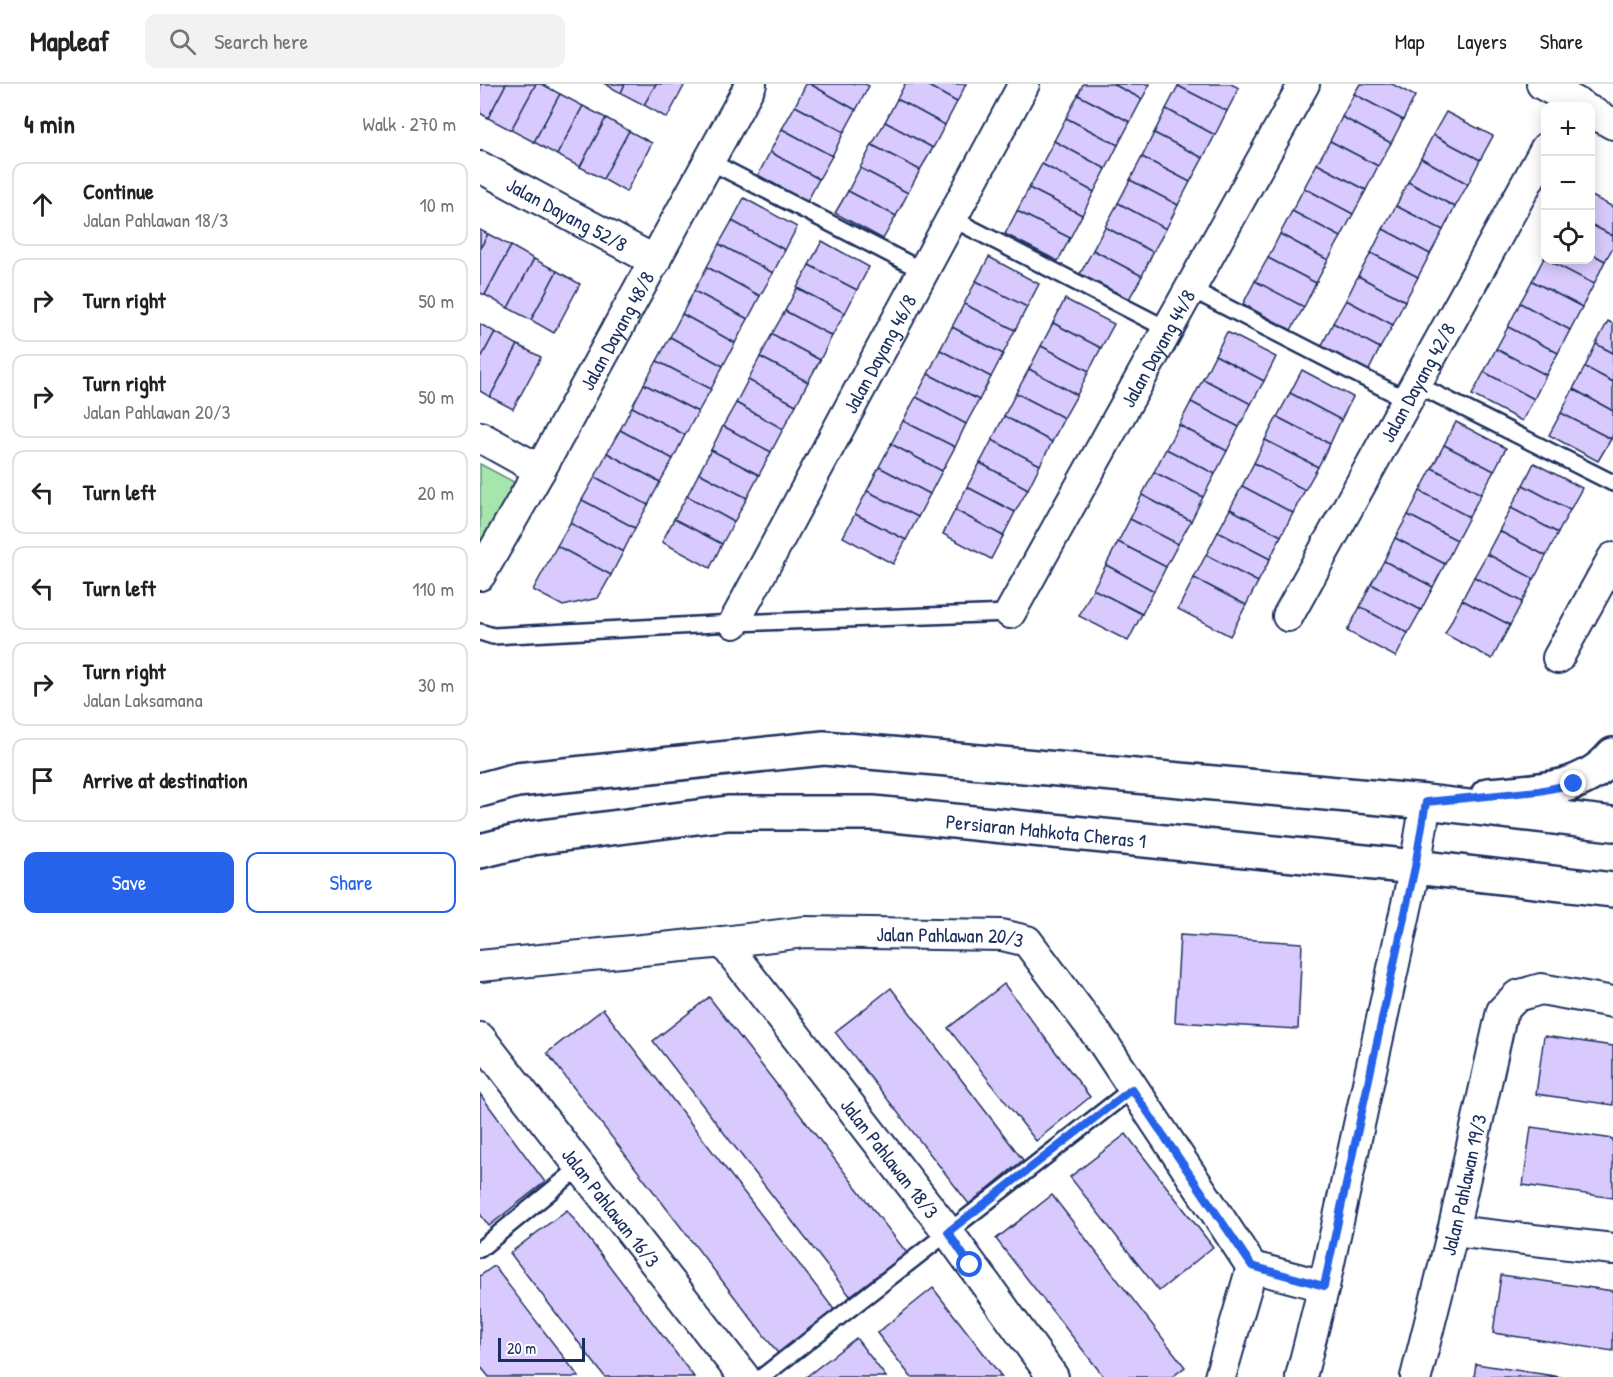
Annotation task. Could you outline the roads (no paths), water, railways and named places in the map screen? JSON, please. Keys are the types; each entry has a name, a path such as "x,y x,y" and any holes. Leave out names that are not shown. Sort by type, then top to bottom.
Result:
{"main road":[{"path":"480,790 517,780 824,748 1426,802 1613,824"},
{"path":"1426,802 1539,791 1574,784 1604,766 1613,755"},
{"name":"Persiaran Mahkota Cheras 1","path":"480,851 533,838 728,813 873,813 1415,867 1613,890"}],"street":[{"name":"Jalan Dayang 48/8","path":"480,575 752,84"},
{"name":"Jalan Dayang 46/8","path":"734,623 1024,84"},
{"name":"Jalan Dayang 44/8","path":"1011,613 1304,84"},
{"path":"1542,84 1571,102"},
{"path":"1595,115 1613,124"},
{"name":"Jalan Dayang 42/8","path":"1288,616 1541,155"},
{"name":"Jalan Dayang 52/8","path":"480,167 655,261"},
{"path":"480,437 540,470"},
{"path":"1558,658 1613,558"},
{"path":"1301,1377 1324,1286 1415,867 1426,802"},
{"name":"Jalan Pahlawan 20/3","path":"480,966 804,932 1002,935 1027,941 1104,1044 1252,1266"},
{"name":"Jalan Pahlawan 18/3","path":"723,942 948,1232 1053,1377"},
{"name":"Jalan Pahlawan 19/3","path":"1416,1377 1453,1231 1502,1011 1517,996 1541,989 1613,1002"},
{"name":"Jalan Pahlawan 16/3","path":"480,1038 744,1377"},
{"path":"1453,1231 1613,1249"},
{"path":"1220,1377 1252,1266 1324,1286"}],"lane":[{"path":"709,161 923,271"},
{"path":"951,218 1167,329"},
{"path":"1189,288 1613,483"},
{"path":"480,632 493,636 734,623 1011,613"},
{"path":"762,1377 1132,1089"},
{"path":"480,1249 579,1167"}]}
